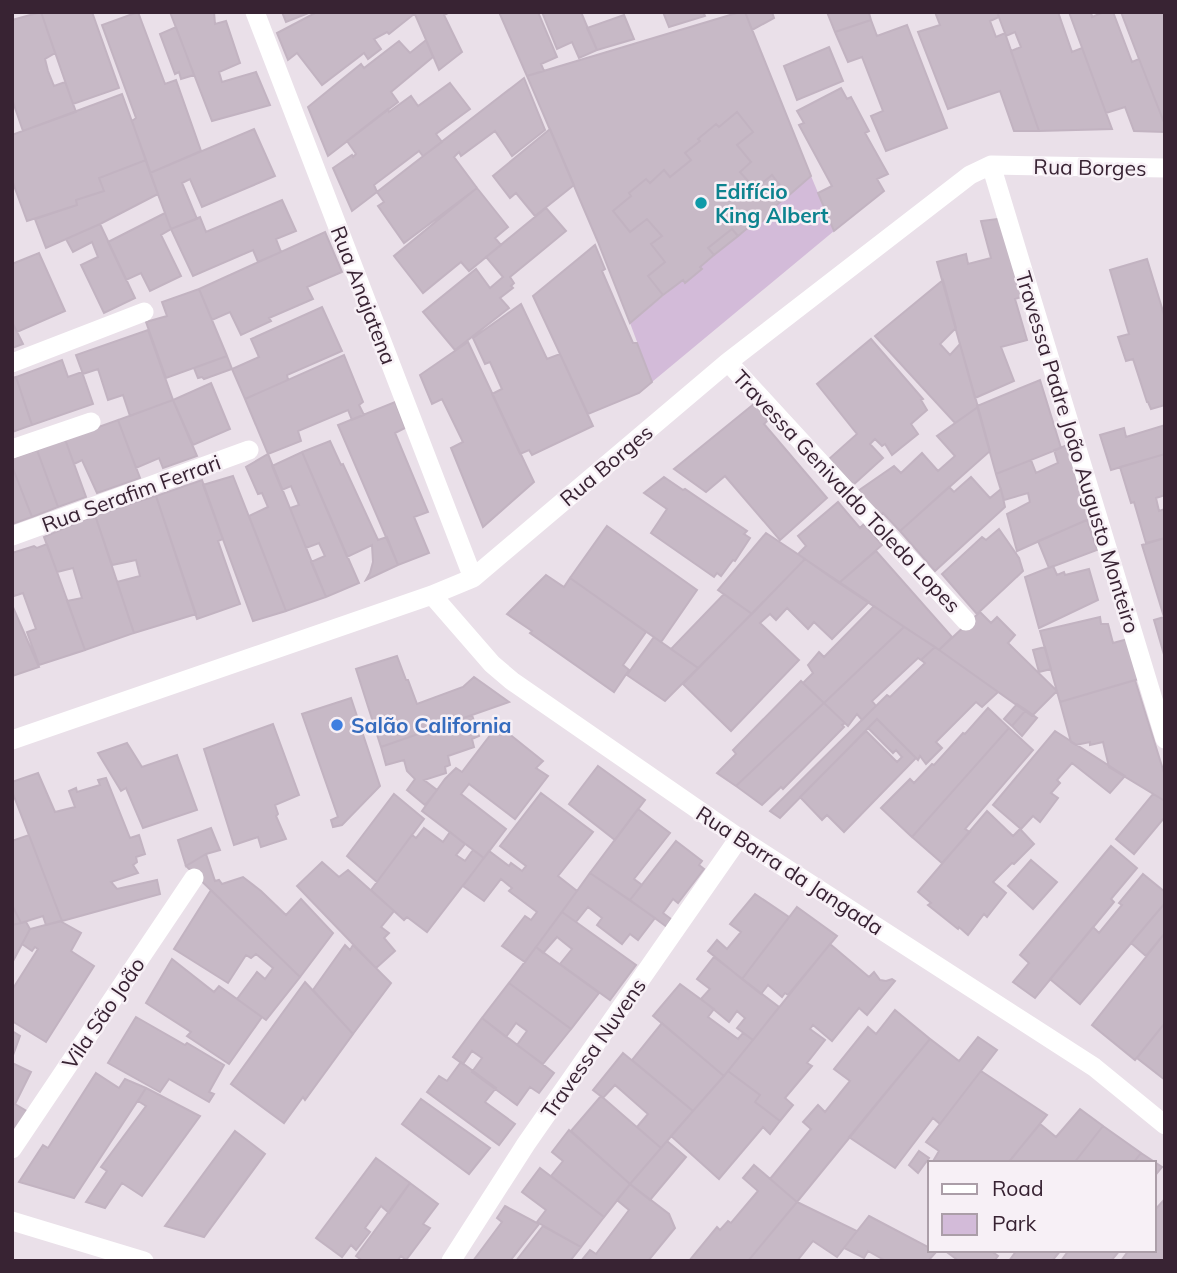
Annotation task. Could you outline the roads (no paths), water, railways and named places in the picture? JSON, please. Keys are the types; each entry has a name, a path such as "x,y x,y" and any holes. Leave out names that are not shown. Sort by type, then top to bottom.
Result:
{"street":[{"name":"Rua Anajatena","path":"255,12 473,578"},
{"name":"Rua Borges","path":"12,740 473,578 728,362 970,175 991,165 1165,168"},
{"name":"Travessa Padre João Augusto Monteiro","path":"991,165 1165,739"},
{"path":"12,363 144,312"},
{"name":"Travessa Genivaldo Toledo Lopes","path":"728,362 966,621"},
{"path":"12,449 90,422"},
{"name":"Rua Serafim Ferrari","path":"12,536 249,450"},
{"name":"Rua Barra da Jangada","path":"432,594 492,664 512,681 739,838 1094,1067 1165,1125"},
{"name":"Travessa Nuvens","path":"451,1261 526,1144 739,838"},
{"name":"Vila São João","path":"12,1149 194,878"},
{"path":"12,1221 131,1259"}],"place":[{"name":"Edifício King Albert","path":"701,203"},
{"name":"Salão California","path":"337,725"}]}
